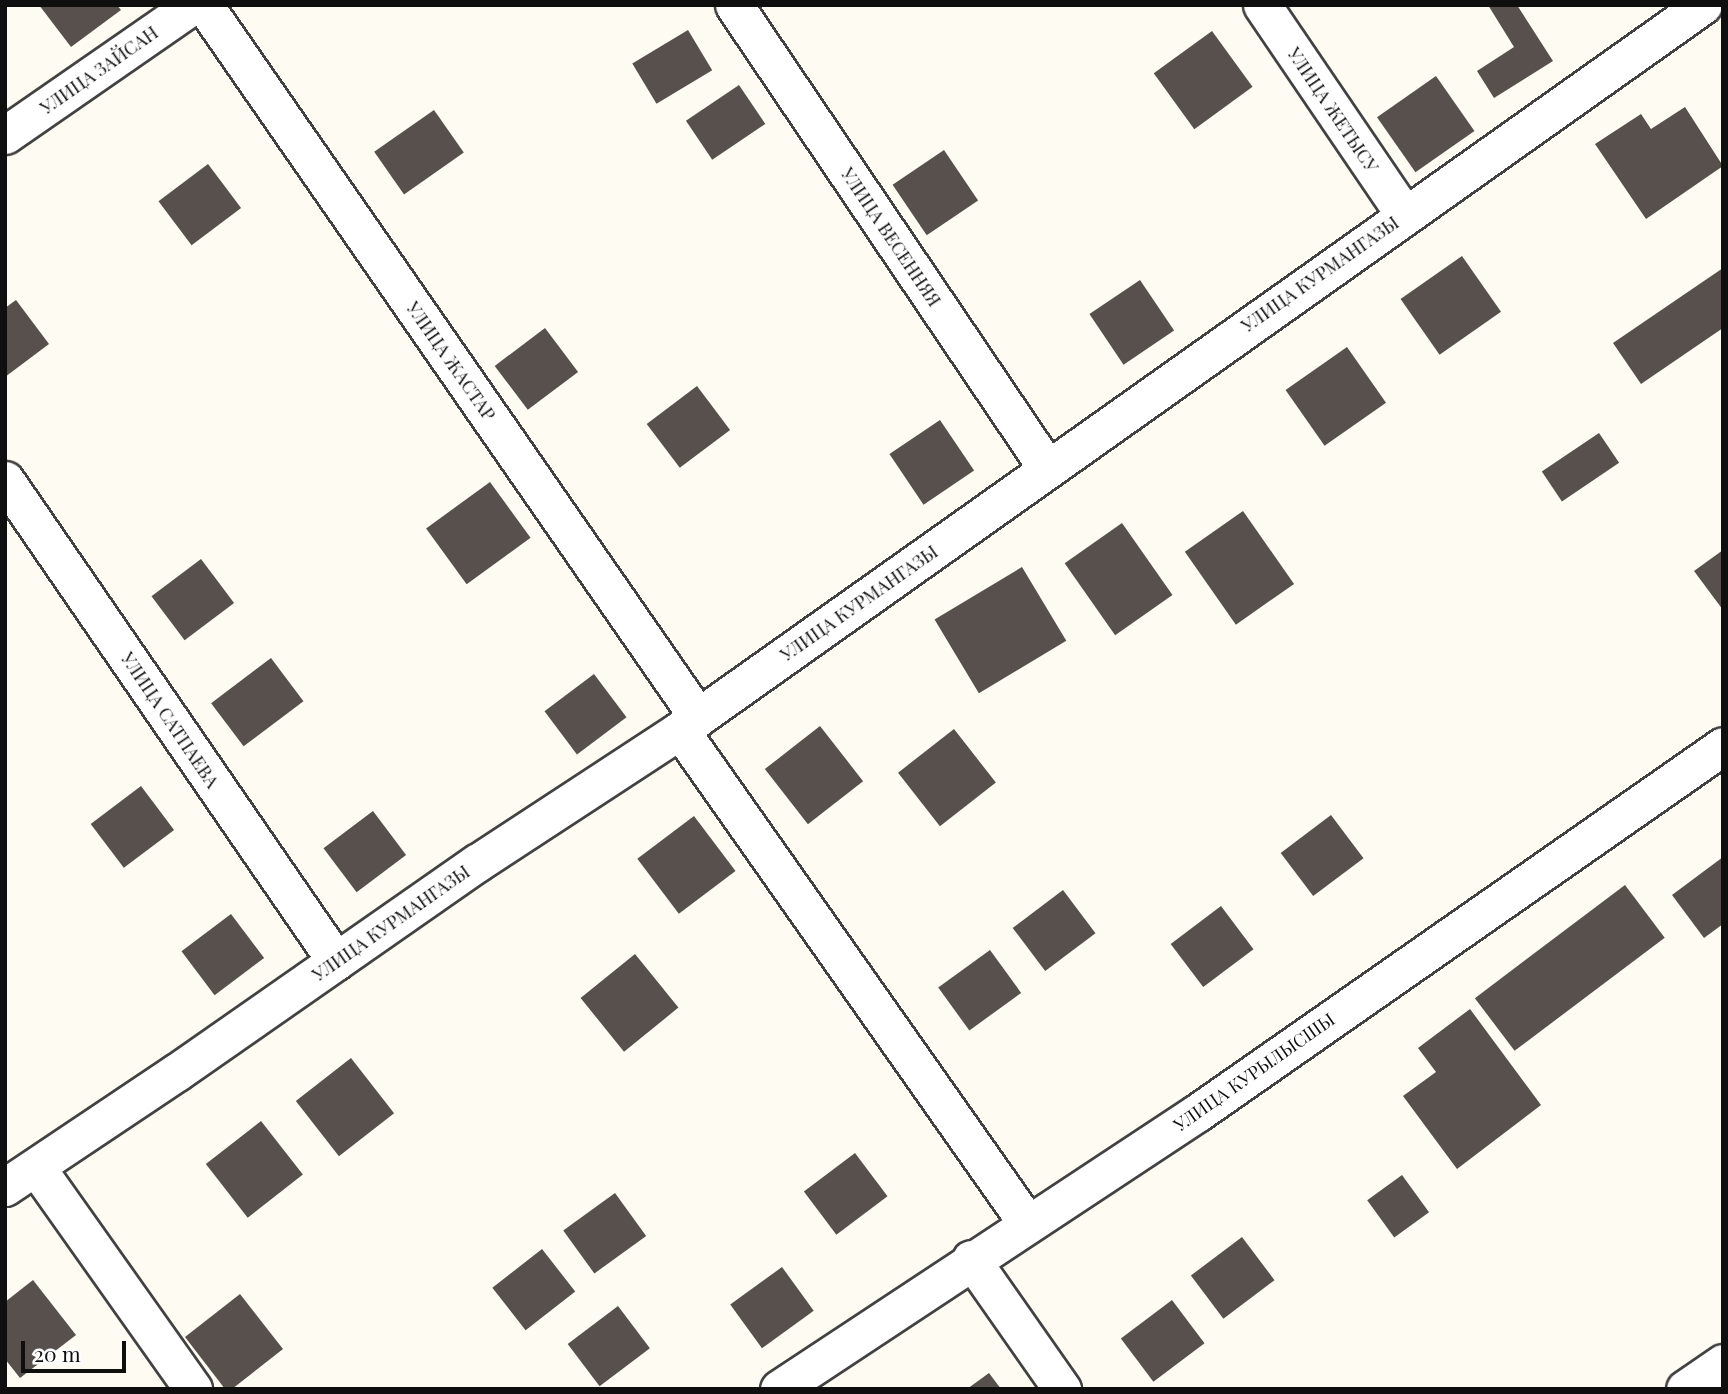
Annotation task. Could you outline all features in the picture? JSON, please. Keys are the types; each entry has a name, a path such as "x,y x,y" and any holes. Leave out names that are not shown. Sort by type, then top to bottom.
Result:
{"street":[{"name":"УЛИЦА ВЕСЕННЯЯ","path":"734,5 1047,468"},
{"name":"УЛИЦА ЖЕТЫСУ","path":"1262,5 1404,214"},
{"name":"УЛИЦА КУРМАНГАЗЫ","path":"5,1186 477,863 689,723 1404,214 1703,5"},
{"name":"УЛИЦА ЗАЙСАН","path":"5,135 189,7"},
{"name":"УЛИЦА ЖАСТАР","path":"189,7 689,723 1027,1223"},
{"name":"УЛИЦА САТПАЕВА","path":"5,480 335,961"},
{"name":"УЛИЦА КУРЫЛЫСШЫ","path":"779,1389 971,1259 1197,1113 1719,757"},
{"path":"36,1167 193,1389"},
{"path":"971,1259 1062,1389"},
{"path":"1685,1389 1723,1363"}],"building":[{"path":"39,5 117,5 121,10 71,47"},
{"path":"1488,5 1517,5 1553,61 1494,98 1477,71 1514,47"},
{"path":"688,30 712,70 656,104 632,63"},
{"path":"1212,31 1253,87 1194,129 1154,73"},
{"path":"1436,76 1474,131 1415,172 1377,117"},
{"path":"739,85 765,124 712,160 686,121"},
{"path":"1685,107 1723,166 1646,219 1595,144 1641,114 1651,129"},
{"path":"434,110 464,153 404,194 374,152"},
{"path":"944,150 978,201 927,235 893,185"},
{"path":"208,164 241,208 192,245 158,201"},
{"path":"1462,256 1501,312 1440,355 1401,299"},
{"path":"1723,268 1723,328 1641,384 1613,343"},
{"path":"1140,280 1174,331 1124,365 1089,314"},
{"path":"16,300 49,344 5,377 5,308"},
{"path":"545,328 578,372 528,410 495,366"},
{"path":"1347,347 1386,403 1325,446 1286,390"},
{"path":"697,386 730,430 680,468 647,424"},
{"path":"940,420 974,471 924,505 889,454"},
{"path":"1599,433 1619,463 1562,501 1542,472"},
{"path":"490,482 531,538 467,584 426,528"},
{"path":"1243,511 1294,584 1236,625 1185,552"},
{"path":"1122,523 1172,595 1115,635 1065,563"},
{"path":"1723,550 1723,610 1694,571"},
{"path":"201,559 234,603 185,640 151,596"},
{"path":"1022,567 1066,641 979,693 935,620"},
{"path":"271,658 303,701 244,746 211,703"},
{"path":"594,674 626,717 577,754 544,711"},
{"path":"820,726 863,781 808,824 765,769"},
{"path":"954,729 996,783 940,826 898,773"},
{"path":"141,786 174,830 124,868 91,824"},
{"path":"373,811 406,855 357,892 323,848"},
{"path":"1331,815 1363,858 1313,896 1281,853"},
{"path":"694,816 736,871 679,914 637,859"},
{"path":"1723,857 1723,924 1704,938 1672,895"},
{"path":"1625,885 1665,938 1515,1051 1475,998"},
{"path":"1063,890 1095,933 1045,971 1013,928"},
{"path":"1221,906 1253,949 1203,987 1171,944"},
{"path":"231,914 264,958 215,995 181,951"},
{"path":"990,950 1021,993 969,1030 938,988"},
{"path":"635,954 678,1008 624,1052 581,998"},
{"path":"1470,1009 1541,1105 1457,1169 1403,1096 1436,1072 1418,1048"},
{"path":"351,1058 394,1113 339,1156 296,1101"},
{"path":"261,1121 303,1175 248,1218 206,1164"},
{"path":"855,1153 887,1196 836,1235 804,1192"},
{"path":"1402,1175 1429,1212 1394,1237 1367,1200"},
{"path":"615,1193 646,1236 594,1273 563,1231"},
{"path":"1242,1237 1274,1280 1223,1319 1191,1276"},
{"path":"542,1249 575,1292 526,1330 492,1288"},
{"path":"782,1267 814,1311 762,1348 730,1305"},
{"path":"33,1280 76,1335 20,1378 5,1359 5,1302"},
{"path":"240,1294 283,1349 232,1389 225,1389 185,1337"},
{"path":"1172,1300 1204,1343 1153,1382 1121,1339"},
{"path":"618,1306 650,1348 600,1386 568,1344"},
{"path":"989,1373 1001,1389 967,1389"}]}
